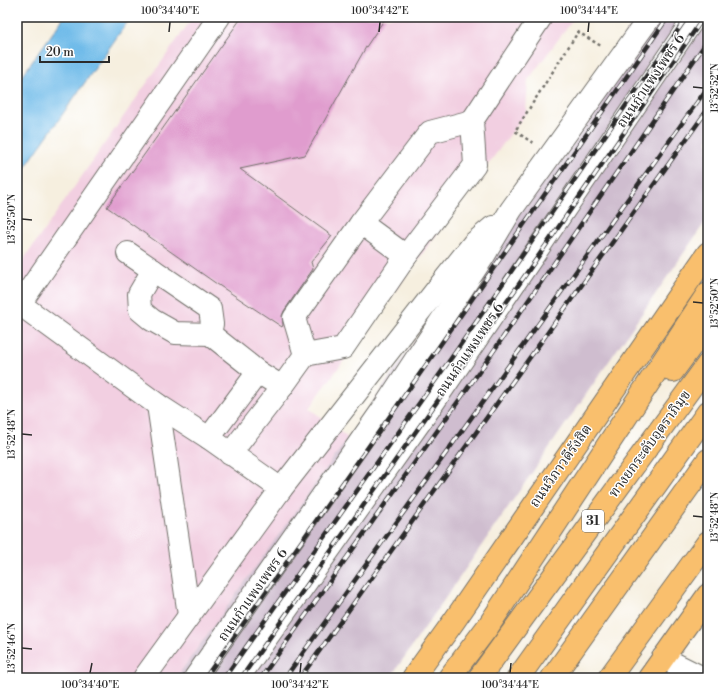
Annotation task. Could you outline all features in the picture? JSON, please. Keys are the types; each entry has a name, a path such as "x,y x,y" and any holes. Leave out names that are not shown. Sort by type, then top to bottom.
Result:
{"main road":[{"name":"ถนนวิภาวดีรังสิต","path":"413,678 459,615 708,253"},
{"path":"450,678 489,625 708,293"},
{"name":"31","path":"450,678 708,323"},
{"name":"ทางยกระดับอุตราภิมุข","path":"479,678 708,364"},
{"name":"ทางยกระดับอุตราภิมุข","path":"518,678 708,412"},
{"path":"552,678 708,460"},
{"path":"666,520 708,477"},
{"path":"609,678 708,542"},
{"path":"649,678 708,595"}],"street":[{"path":"219,17 18,305 158,405 209,438 281,489"},
{"path":"230,454 305,355 343,348 406,256 475,165 472,121 541,17"},
{"name":"ถนนกำแพงเพชร 6","path":"195,678 381,412 483,257 511,210 650,17"},
{"name":"ถนนกำแพงเพชร 6","path":"238,678 430,409 695,17"},
{"path":"305,355 294,318 361,223 430,132 472,121"},
{"path":"144,678 188,615 281,489 473,244 511,210"},
{"path":"361,223 406,256"},
{"path":"128,253 210,309 212,324 210,334"},
{"path":"153,270 139,294 140,310 152,320 175,332 210,334 258,372 282,387"},
{"path":"209,438 258,372"},
{"path":"158,405 188,615"},
{"path":"663,658 703,678"}],"path":[{"path":"515,131 578,32"}],"shaded area":[{"path":"193,17 575,17 528,80 526,113 309,408 348,438 176,678 17,678 17,269"},
{"path":"637,17 708,17 708,218 390,678 176,678 348,438"}],"water":[{"path":"64,17 131,17 17,179 17,83"}],"building":[{"path":"242,17 386,17 366,47 305,155 240,169 332,236 311,262 313,269 284,311 282,316 282,327 214,282 107,207"}],"railway":[{"path":"205,678 438,348 668,17"},
{"path":"224,678 452,357 687,17"},
{"path":"241,678 463,365 704,17"},
{"path":"261,678 477,375 708,40"},
{"path":"285,678 708,87"},
{"path":"300,678 708,109"}]}
